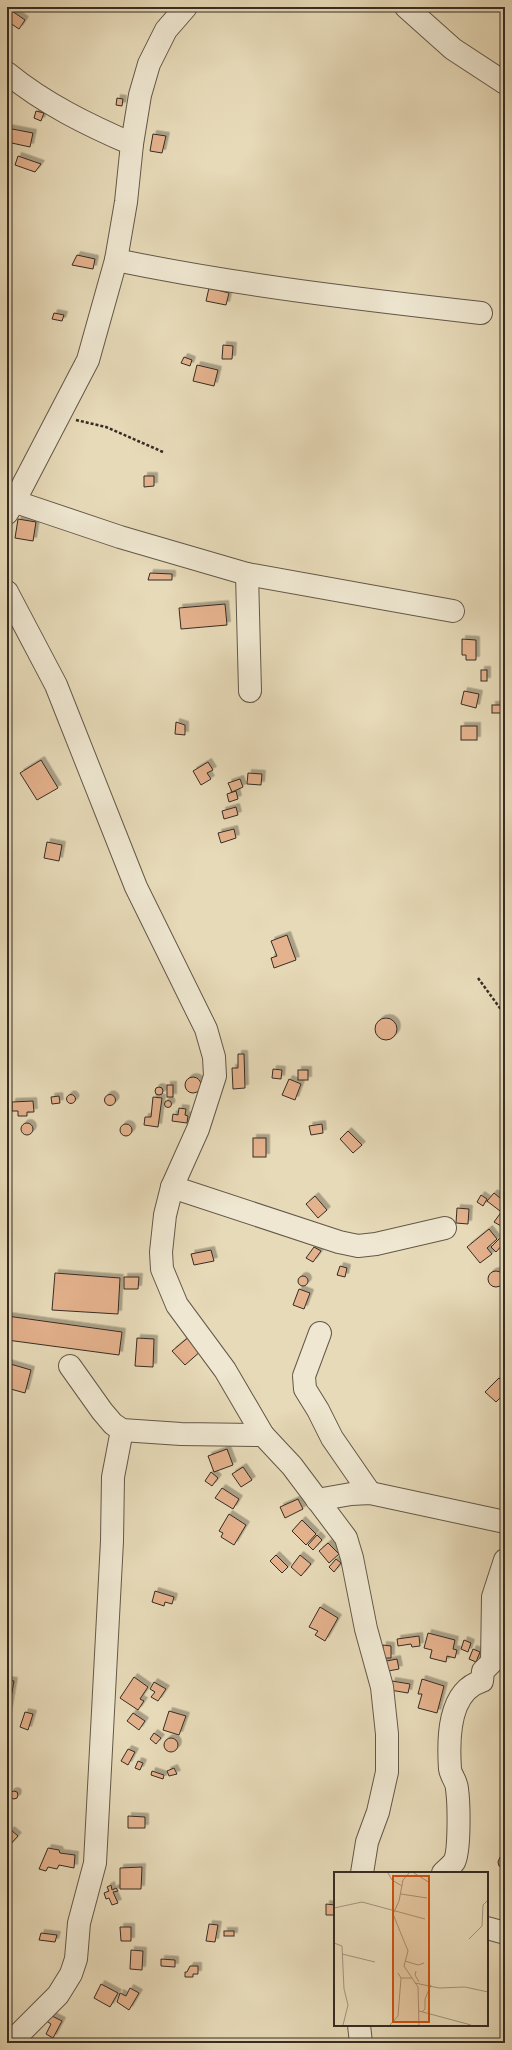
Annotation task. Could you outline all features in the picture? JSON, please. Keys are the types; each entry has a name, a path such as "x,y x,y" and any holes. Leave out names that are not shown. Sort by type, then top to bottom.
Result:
{"street":[{"path":"186,7 166,30 149,64 140,95 132,144 126,202 116,260 88,360 9,505 247,574 453,611"},
{"path":"406,7 453,49 505,83"},
{"path":"7,73 59,110 132,144"},
{"path":"116,260 196,276 321,295 481,313"},
{"path":"247,574 250,692"},
{"path":"7,592 56,685 136,887 206,1029 214,1057 215,1076 198,1129 172,1187 164,1222 161,1252 162,1269 177,1305 226,1370 263,1435 292,1466 346,1538 352,1558 366,1629 382,1687 387,1734 387,1772 378,1812 367,1842 362,1872"},
{"path":"172,1187 339,1242 358,1246 376,1244 445,1228"},
{"path":"320,1333 304,1376 305,1389 318,1410 332,1438 370,1493"},
{"path":"70,1366 102,1411 113,1424 122,1430 181,1434 263,1435"},
{"path":"10,2043 58,1995 71,1974 76,1959 79,1923 95,1863 112,1541 113,1477 122,1430"},
{"path":"317,1500 351,1494 370,1493 505,1522"},
{"path":"444,1872 454,1862 458,1847 457,1787 450,1771 451,1726 460,1697 472,1684 482,1681 483,1671 492,1662 493,1597 505,1560"},
{"path":"488,1928 505,1933"},
{"path":"359,2026 361,2043"}],"path":[{"path":"58,416 106,427 163,452"},
{"path":"478,978 505,1015"}],"building":[{"path":"12,11 25,20 19,29 7,21"},
{"path":"117,98 123,99 122,106 116,105"},
{"path":"36,111 44,113 41,121 34,118"},
{"path":"7,128 33,133 30,147 7,142"},
{"path":"153,134 166,136 162,153 150,151"},
{"path":"18,156 41,164 35,172 15,165"},
{"path":"77,255 95,259 93,269 72,265"},
{"path":"209,288 229,293 226,305 206,301"},
{"path":"54,313 64,315 62,321 52,319"},
{"path":"223,345 233,346 232,359 222,359"},
{"path":"184,357 192,360 190,366 181,363"},
{"path":"197,365 218,370 214,386 193,381"},
{"path":"144,476 154,476 154,486 144,487"},
{"path":"18,519 36,522 33,541 15,538"},
{"path":"150,573 172,574 172,580 148,580"},
{"path":"225,604 227,625 181,629 179,608"},
{"path":"462,639 476,640 476,660 466,660 466,655 462,655"},
{"path":"481,670 487,670 487,681 481,681"},
{"path":"464,691 479,694 476,708 461,704"},
{"path":"492,705 502,705 502,713 492,713"},
{"path":"176,722 185,725 185,735 175,734"},
{"path":"461,726 477,726 477,740 461,740"},
{"path":"41,760 58,788 37,800 20,773"},
{"path":"208,762 213,770 207,773 211,779 201,785 193,771"},
{"path":"248,773 262,774 261,785 247,784"},
{"path":"240,779 243,787 232,792 228,783"},
{"path":"236,791 238,799 229,802 227,794"},
{"path":"236,807 238,815 224,819 222,811"},
{"path":"234,829 236,838 221,843 218,833"},
{"path":"47,842 62,845 59,861 44,858"},
{"path":"287,935 296,960 274,968 271,958 277,956 271,941"},
{"path":"386,1018 394,1021 397,1029 394,1037 386,1040 378,1037 375,1029 378,1021"},
{"path":"238,1054 244,1054 245,1088 233,1089 232,1068 238,1068"},
{"path":"273,1069 282,1070 281,1079 272,1078"},
{"path":"298,1070 308,1070 308,1080 298,1080"},
{"path":"193,1077 200,1082 201,1085 196,1092 193,1093 186,1088 185,1085 190,1078"},
{"path":"289,1079 301,1084 295,1100 282,1095"},
{"path":"167,1085 173,1085 173,1097 167,1097"},
{"path":"157,1087 161,1087 163,1091 161,1095 157,1095 155,1093 155,1089"},
{"path":"110,1094 114,1096 116,1100 114,1104 110,1106 106,1104 104,1100 106,1096"},
{"path":"69,1095 73,1095 75,1099 73,1103 69,1103 67,1101 67,1097"},
{"path":"59,1096 60,1103 52,1104 51,1097"},
{"path":"153,1097 162,1098 158,1127 144,1125 145,1117 151,1117"},
{"path":"168,1100 171,1101 171,1107 168,1108 165,1107 164,1104 165,1101"},
{"path":"33,1101 34,1112 27,1112 27,1116 18,1116 18,1111 12,1111 12,1102"},
{"path":"179,1108 186,1109 185,1115 188,1116 187,1123 172,1121 173,1114 178,1115"},
{"path":"25,1123 29,1123 33,1129 29,1135 25,1135 21,1131 21,1127"},
{"path":"126,1124 130,1126 132,1130 130,1134 126,1136 122,1134 120,1130 122,1126"},
{"path":"322,1124 323,1133 311,1135 309,1126"},
{"path":"348,1131 362,1145 353,1153 340,1139"},
{"path":"253,1138 266,1138 266,1157 253,1157"},
{"path":"494,1193 505,1202 500,1211 487,1201"},
{"path":"481,1195 487,1199 483,1206 477,1202"},
{"path":"315,1196 327,1210 318,1218 306,1204"},
{"path":"505,1207 505,1220 501,1226 494,1222"},
{"path":"457,1208 469,1209 468,1224 456,1223"},
{"path":"489,1229 497,1239 487,1248 492,1254 480,1263 467,1247"},
{"path":"501,1237 505,1242 496,1252 491,1247"},
{"path":"314,1247 321,1251 313,1262 306,1258"},
{"path":"211,1250 214,1261 194,1265 191,1254"},
{"path":"340,1266 347,1268 345,1277 337,1275"},
{"path":"493,1271 499,1271 504,1276 502,1285 499,1287 493,1287 488,1282 488,1276"},
{"path":"55,1273 120,1278 118,1314 52,1310"},
{"path":"301,1276 305,1276 308,1281 305,1286 301,1286 298,1283 298,1279"},
{"path":"124,1277 139,1277 138,1289 124,1289"},
{"path":"299,1289 310,1293 304,1309 293,1305"},
{"path":"7,1316 122,1332 119,1355 7,1340"},
{"path":"190,1336 202,1350 185,1365 172,1351"},
{"path":"137,1338 154,1339 153,1367 135,1366"},
{"path":"7,1363 31,1370 25,1393 7,1388"},
{"path":"499,1378 505,1384 505,1393 496,1402 485,1392"},
{"path":"227,1449 233,1465 214,1472 208,1456"},
{"path":"243,1467 252,1480 241,1487 232,1474"},
{"path":"211,1472 218,1478 212,1486 205,1481"},
{"path":"222,1488 239,1499 233,1509 215,1498"},
{"path":"298,1499 303,1509 285,1518 280,1507"},
{"path":"229,1514 246,1525 234,1545 221,1537 223,1533 219,1531"},
{"path":"302,1520 316,1534 306,1545 292,1531"},
{"path":"317,1535 322,1540 313,1550 308,1545"},
{"path":"328,1543 339,1554 329,1563 319,1551"},
{"path":"276,1555 288,1567 282,1573 270,1561"},
{"path":"300,1555 311,1564 301,1576 291,1567"},
{"path":"336,1559 341,1563 334,1572 329,1567"},
{"path":"155,1591 174,1597 172,1604 165,1602 164,1606 152,1602"},
{"path":"320,1607 338,1618 325,1641 315,1635 318,1631 309,1627"},
{"path":"428,1633 455,1640 453,1649 457,1650 455,1658 447,1656 446,1662 430,1658 432,1650 424,1648"},
{"path":"419,1636 420,1646 412,1647 411,1644 398,1646 397,1639"},
{"path":"464,1640 471,1643 468,1652 461,1649"},
{"path":"383,1645 391,1646 391,1658 382,1658"},
{"path":"473,1649 480,1652 476,1662 469,1659"},
{"path":"397,1659 399,1669 383,1672 381,1662"},
{"path":"134,1677 148,1687 140,1699 144,1701 138,1710 120,1698"},
{"path":"422,1679 444,1686 437,1713 418,1708 422,1694 418,1694"},
{"path":"7,1680 14,1681 8,1715 7,1715"},
{"path":"392,1681 410,1684 408,1693 390,1690"},
{"path":"154,1682 166,1689 158,1701 151,1697 155,1692 150,1689"},
{"path":"169,1711 186,1716 179,1735 163,1730"},
{"path":"25,1712 33,1714 28,1730 20,1727"},
{"path":"133,1713 145,1721 139,1730 127,1721"},
{"path":"154,1733 161,1738 156,1744 150,1739"},
{"path":"168,1738 174,1738 178,1742 178,1748 174,1752 168,1752 164,1748 164,1742"},
{"path":"128,1749 135,1752 128,1765 121,1761"},
{"path":"138,1761 143,1763 140,1770 135,1768"},
{"path":"174,1768 177,1774 169,1776 167,1771"},
{"path":"152,1771 164,1775 163,1779 151,1775"},
{"path":"12,1791 16,1791 18,1795 16,1799 12,1799 10,1797 10,1793"},
{"path":"128,1816 145,1817 145,1828 128,1828"},
{"path":"11,1830 18,1836 7,1848 7,1835"},
{"path":"48,1848 59,1850 60,1853 75,1855 74,1868 59,1865 57,1869 48,1867 46,1871 39,1869"},
{"path":"504,1855 505,1869 499,1866 498,1862 500,1857"},
{"path":"142,1867 141,1889 120,1889 120,1868"},
{"path":"111,1885 112,1890 116,1888 118,1891 113,1892 118,1903 112,1905 109,1898 106,1899 104,1893 109,1891 107,1887"},
{"path":"326,1904 334,1905 334,1915 326,1915"},
{"path":"209,1924 218,1925 215,1942 206,1941"},
{"path":"120,1927 131,1927 131,1941 121,1941"},
{"path":"224,1931 234,1931 234,1936 224,1936"},
{"path":"41,1933 57,1935 55,1942 39,1940"},
{"path":"131,1950 143,1951 142,1970 130,1969"},
{"path":"161,1959 175,1960 175,1967 161,1966"},
{"path":"190,1966 198,1966 198,1974 193,1974 193,1977 185,1977 185,1972 187,1972"},
{"path":"101,1984 118,1993 110,2007 94,1998"},
{"path":"130,1988 139,1993 129,2010 117,2002 120,1993 126,1996"},
{"path":"48,2014 62,2021 53,2038 46,2034 51,2024 45,2020"}]}
